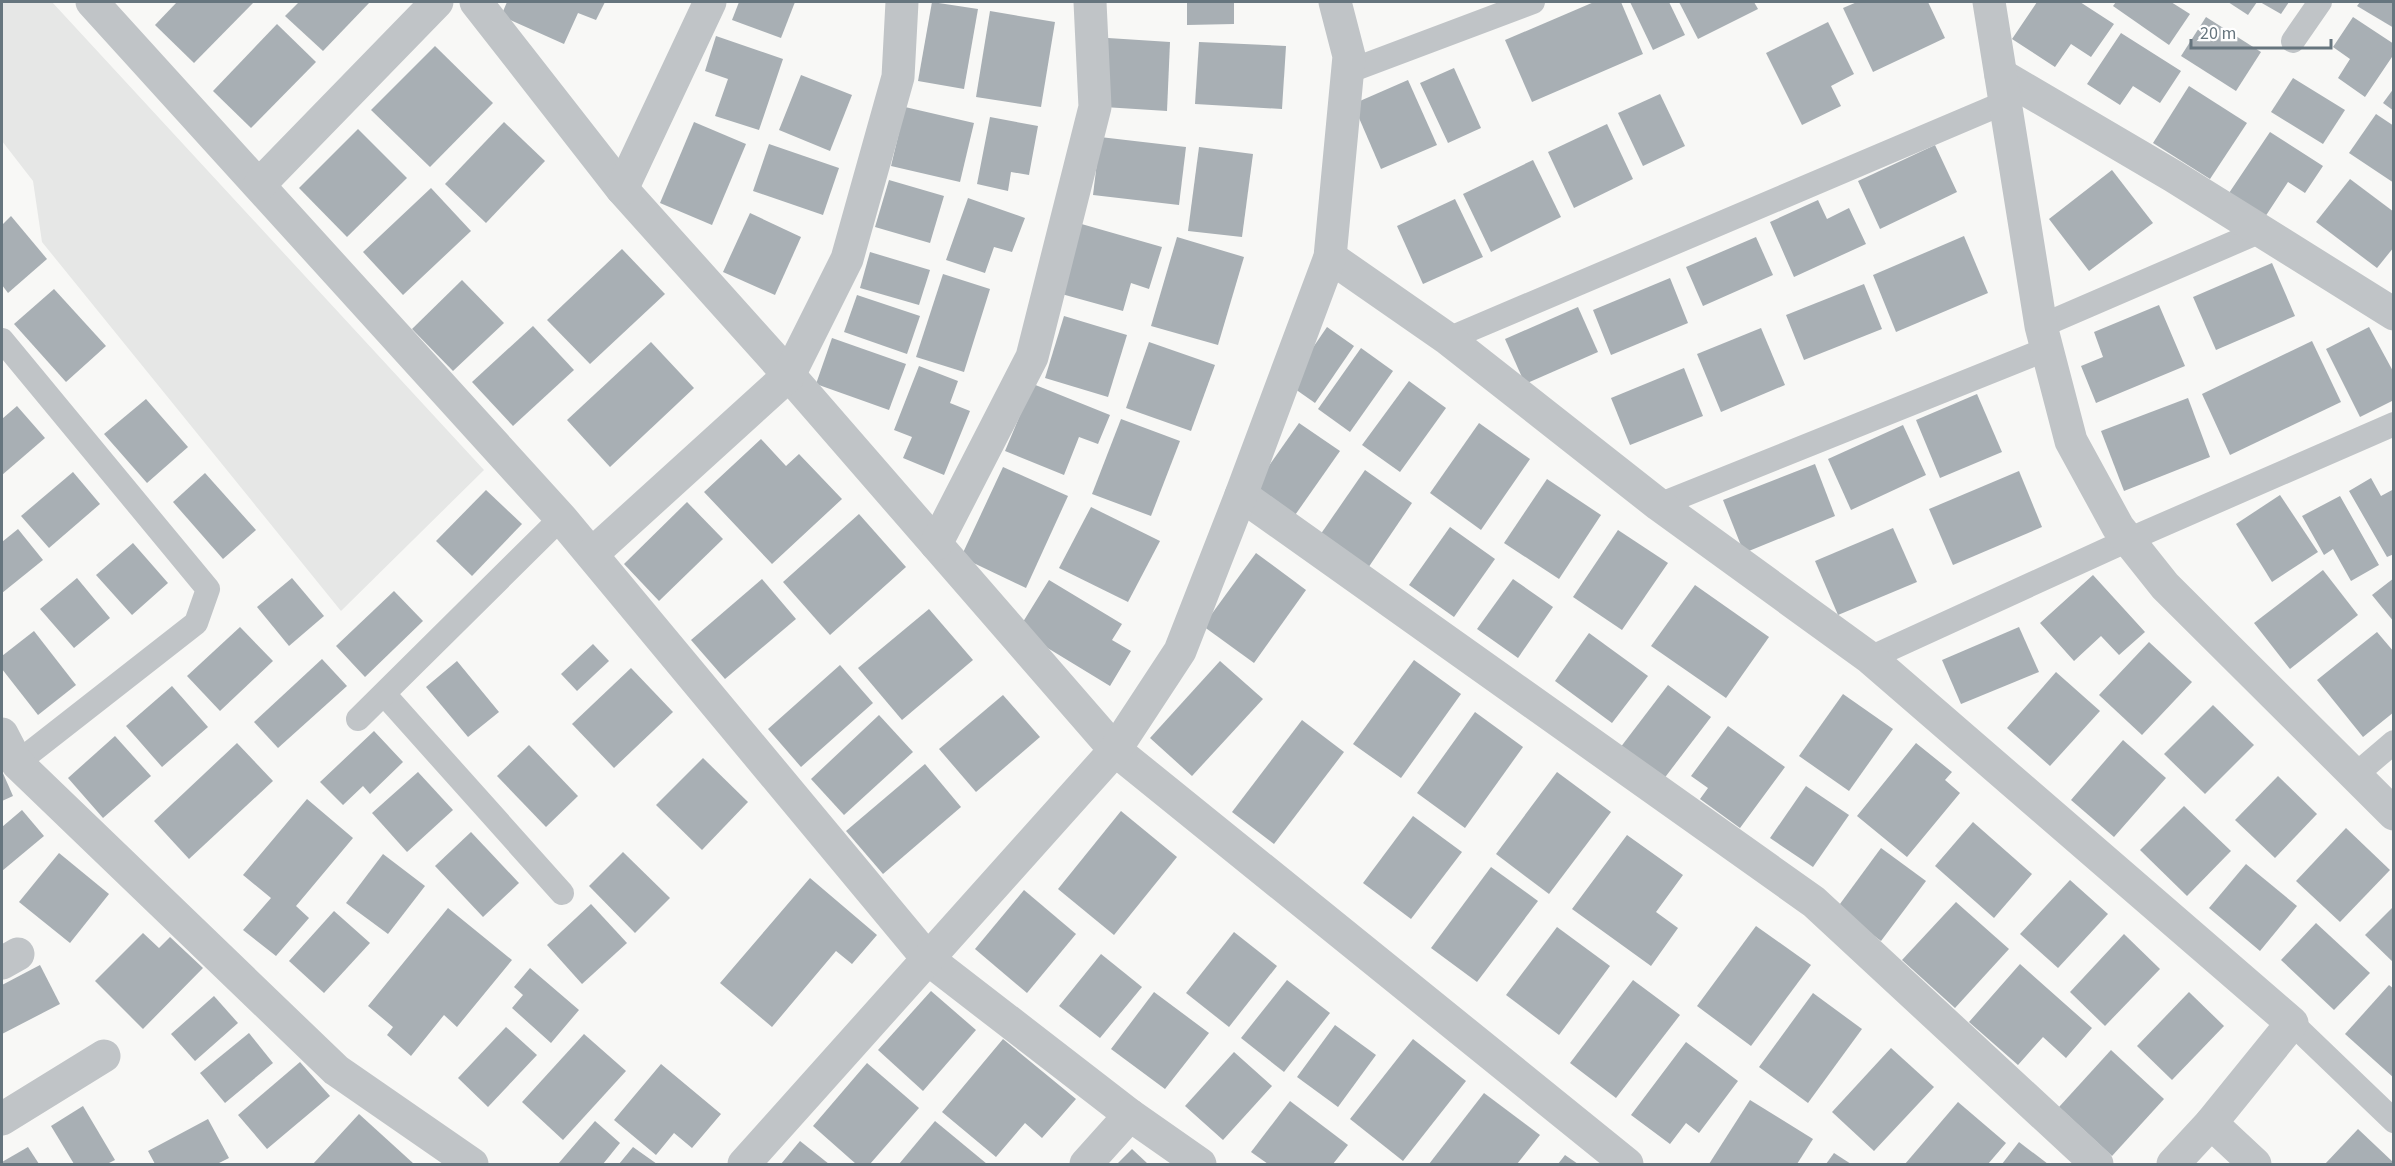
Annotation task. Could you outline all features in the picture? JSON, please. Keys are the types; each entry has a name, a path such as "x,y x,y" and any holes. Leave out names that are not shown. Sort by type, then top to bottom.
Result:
{"street":[{"path":"92,2 561,518 928,959 1130,1114 1200,1164"},
{"path":"259,185 437,2"},
{"path":"477,2 622,189 789,375 1115,750 1628,1164"},
{"path":"622,189 710,2"},
{"path":"592,554 789,375 847,259 898,77 902,2"},
{"path":"936,544 1032,357 1095,107 1090,2"},
{"path":"744,1164 1115,750 1180,651 1330,257 1348,56 1335,2"},
{"path":"1989,2 2044,337 2071,441 2118,527 2165,586 2394,814"},
{"path":"2003,89 2173,176 2394,314"},
{"path":"1330,257 1448,339 1659,505 1870,658 2292,1023 2211,1123 2173,1164"},
{"path":"1241,495 1814,902 2097,1164"},
{"path":"2,734 17,762 336,1070 472,1164"},
{"path":"2,1119 104,1056"},
{"path":"1086,1164 1130,1114"},
{"path":"2211,1123 2255,1164"}],"lane":[{"path":"1347,72 1533,2"},
{"path":"2293,41 2320,2"},
{"path":"1448,339 2003,89"},
{"path":"1659,505 2044,337 2261,231"},
{"path":"2,340 208,589 196,623 17,762"},
{"path":"1870,658 2128,540 2394,424"},
{"path":"358,719 561,518"},
{"path":"384,694 562,892"},
{"path":"2354,776 2394,742"},
{"path":"2292,1023 2394,1121"}],"shaded area":[{"path":"2,2 52,2 484,470 341,611 42,242 33,181 2,141"}],"building":[{"path":"177,2 254,2 194,63 155,25"},
{"path":"299,2 370,2 323,51 285,16"},
{"path":"507,2 605,2 596,20 578,13 564,44 501,16"},
{"path":"739,2 795,2 781,38 732,20"},
{"path":"932,2 978,9 964,89 918,81"},
{"path":"1187,2 1234,2 1234,24 1187,25"},
{"path":"1594,2 1621,2 1643,54 1532,102 1505,40"},
{"path":"1630,2 1669,2 1685,35 1653,50"},
{"path":"1679,2 1754,2 1758,9 1698,39"},
{"path":"1857,2 1928,2 1945,38 1873,72 1843,8"},
{"path":"2037,2 2080,2 2114,24 2091,57 2071,44 2055,67 2012,39"},
{"path":"2116,2 2171,2 2190,14 2169,45 2113,6"},
{"path":"2228,2 2257,2 2248,15"},
{"path":"2260,2 2289,2 2281,14"},
{"path":"2360,2 2394,2 2394,28 2357,6"},
{"path":"990,11 1055,22 1041,107 976,97"},
{"path":"2206,17 2261,52 2236,91 2181,56"},
{"path":"2353,17 2394,44 2394,54 2365,97 2338,78 2350,59 2333,47"},
{"path":"1828,22 1854,74 1831,86 1841,106 1802,125 1766,53"},
{"path":"277,24 316,62 251,128 213,91"},
{"path":"2121,33 2181,71 2160,103 2133,86 2120,105 2087,84"},
{"path":"716,36 783,59 759,130 715,116 728,79 705,71"},
{"path":"1108,38 1170,42 1167,111 1104,107"},
{"path":"1199,42 1286,46 1282,109 1195,104"},
{"path":"435,46 493,103 430,167 371,110"},
{"path":"1454,68 1481,128 1448,143 1420,83"},
{"path":"801,75 852,95 830,151 779,130"},
{"path":"2293,78 2345,110 2323,144 2271,112"},
{"path":"1408,80 1437,145 1381,169 1353,104"},
{"path":"2189,86 2247,123 2210,179 2153,143"},
{"path":"2394,88 2394,111 2383,103"},
{"path":"1660,94 1685,146 1643,166 1618,113"},
{"path":"905,107 974,123 960,182 891,166"},
{"path":"2376,114 2394,126 2394,183 2349,153"},
{"path":"990,117 1038,126 1029,175 1011,172 1008,191 977,184"},
{"path":"504,122 545,161 486,223 445,184"},
{"path":"694,122 746,144 712,225 660,203"},
{"path":"1607,124 1633,179 1574,208 1548,152"},
{"path":"358,129 407,178 347,237 299,188"},
{"path":"2270,132 2323,166 2305,193 2288,182 2265,217 2229,193"},
{"path":"1100,137 1186,147 1179,205 1093,195"},
{"path":"769,144 839,168 823,215 753,191"},
{"path":"1935,145 1957,192 1880,229 1858,181"},
{"path":"1199,147 1253,154 1242,237 1188,231"},
{"path":"1533,160 1561,217 1491,252 1463,194"},
{"path":"2112,170 2153,223 2089,271 2049,219"},
{"path":"2350,179 2394,212 2394,247 2377,268 2316,222"},
{"path":"889,180 944,196 930,243 875,227"},
{"path":"431,188 471,231 403,295 363,252"},
{"path":"968,198 1025,218 1012,252 994,247 985,273 946,260"},
{"path":"1455,199 1483,257 1423,284 1397,226"},
{"path":"1818,200 1827,219 1849,208 1866,244 1794,277 1770,222"},
{"path":"750,213 801,237 775,295 723,272"},
{"path":"11,216 47,259 8,293 2,285 2,225"},
{"path":"1078,223 1162,247 1149,289 1131,283 1123,311 1058,293"},
{"path":"1964,236 1988,293 1896,332 1873,275"},
{"path":"1177,237 1244,257 1218,345 1151,326"},
{"path":"1756,237 1773,275 1703,306 1686,267"},
{"path":"622,249 665,294 590,364 547,320"},
{"path":"870,252 930,270 919,305 860,288"},
{"path":"2272,263 2295,316 2216,350 2193,297"},
{"path":"943,274 990,289 964,372 916,357"},
{"path":"1670,278 1688,323 1611,355 1593,310"},
{"path":"462,280 504,323 453,371 412,329"},
{"path":"1864,284 1882,329 1804,360 1786,315"},
{"path":"54,289 106,346 66,382 14,324"},
{"path":"857,295 920,316 907,354 844,332"},
{"path":"2159,305 2185,366 2096,403 2081,366 2103,357 2094,332"},
{"path":"1578,307 1598,352 1525,384 1505,339"},
{"path":"1064,316 1127,335 1108,397 1045,378"},
{"path":"533,326 574,370 513,426 472,382"},
{"path":"1327,327 1354,346 1315,403 1288,384"},
{"path":"2369,327 2394,373 2394,400 2360,417 2326,349"},
{"path":"1761,328 1785,385 1721,412 1697,354"},
{"path":"832,338 906,364 889,410 816,384"},
{"path":"2312,341 2341,402 2230,455 2202,394"},
{"path":"651,342 694,388 610,467 567,420"},
{"path":"1149,342 1215,365 1191,431 1126,408"},
{"path":"1361,348 1393,371 1350,432 1318,409"},
{"path":"919,366 958,381 950,403 970,411 944,475 903,458 912,437 894,430"},
{"path":"1684,368 1703,416 1630,445 1611,398"},
{"path":"1409,381 1446,408 1400,472 1362,445"},
{"path":"1033,384 1110,415 1098,444 1079,437 1064,475 1005,451"},
{"path":"1977,394 2002,452 1940,478 1916,420"},
{"path":"2188,398 2210,457 2124,491 2101,431"},
{"path":"146,399 188,447 147,483 104,434"},
{"path":"17,406 45,438 2,475 2,419"},
{"path":"1121,419 1180,441 1151,516 1092,494"},
{"path":"1299,423 1340,451 1293,518 1252,490"},
{"path":"1479,423 1530,459 1481,530 1430,493"},
{"path":"1903,425 1926,475 1851,510 1828,459"},
{"path":"761,439 786,466 799,454 842,499 772,564 704,492"},
{"path":"1815,464 1835,516 1744,553 1723,500"},
{"path":"1003,467 1068,496 1026,588 961,557"},
{"path":"1365,470 1412,503 1366,571 1318,538"},
{"path":"2019,471 2042,527 1953,565 1929,509"},
{"path":"73,472 100,504 49,548 21,516"},
{"path":"205,473 256,530 223,559 173,502"},
{"path":"2371,478 2381,496 2394,489 2394,554 2387,557 2349,491"},
{"path":"1547,479 1601,515 1559,579 1504,543"},
{"path":"486,490 522,524 472,576 436,541"},
{"path":"2280,495 2318,552 2272,582 2236,524"},
{"path":"2340,496 2379,565 2351,581 2333,549 2324,555 2302,516"},
{"path":"687,502 723,539 659,601 624,564"},
{"path":"1091,507 1160,541 1128,602 1059,568"},
{"path":"859,514 906,567 830,635 783,582"},
{"path":"1450,527 1495,559 1454,617 1409,585"},
{"path":"1893,528 1917,582 1838,615 1815,561"},
{"path":"18,529 43,560 2,593 2,542"},
{"path":"1618,530 1668,563 1622,630 1573,597"},
{"path":"133,543 168,583 132,615 96,575"},
{"path":"1256,553 1306,590 1254,663 1203,626"},
{"path":"2323,570 2358,615 2290,669 2254,623"},
{"path":"2093,575 2145,632 2119,655 2101,636 2074,661 2040,623"},
{"path":"77,578 110,618 74,648 40,609"},
{"path":"292,578 324,616 289,646 257,607"},
{"path":"2394,578 2394,622 2372,595"},
{"path":"762,579 796,619 725,679 691,640"},
{"path":"1513,579 1553,607 1518,658 1477,629"},
{"path":"1049,580 1122,624 1112,640 1131,651 1110,686 1018,630"},
{"path":"1695,585 1769,637 1726,698 1651,646"},
{"path":"394,591 423,621 365,677 336,646"},
{"path":"929,609 973,660 902,720 858,668"},
{"path":"240,627 273,661 220,711 187,676"},
{"path":"2019,627 2039,672 1961,704 1942,660"},
{"path":"34,631 76,685 38,715 2,669 2,656"},
{"path":"2377,632 2394,652 2394,712 2363,737 2317,680"},
{"path":"1589,633 1648,676 1612,723 1555,681"},
{"path":"2149,642 2192,682 2142,735 2099,695"},
{"path":"593,644 609,661 577,691 561,674"},
{"path":"322,659 347,686 278,748 254,722"},
{"path":"1414,660 1461,694 1401,778 1353,744"},
{"path":"457,661 499,712 468,737 426,687"},
{"path":"1220,661 1263,699 1192,776 1150,738"},
{"path":"840,665 873,703 801,767 768,729"},
{"path":"631,668 673,712 614,768 572,724"},
{"path":"2056,672 2100,711 2050,766 2007,728"},
{"path":"1668,685 1711,717 1663,780 1620,748"},
{"path":"172,686 208,727 162,767 126,726"},
{"path":"1843,694 1893,729 1849,791 1799,756"},
{"path":"1003,695 1040,737 976,792 939,749"},
{"path":"2213,705 2254,745 2205,794 2164,754"},
{"path":"1475,712 1523,747 1465,828 1417,793"},
{"path":"879,715 913,752 844,815 811,779"},
{"path":"1302,720 1344,752 1274,844 1232,812"},
{"path":"1728,726 1785,767 1740,828 1700,799 1708,788 1691,776"},
{"path":"374,731 403,762 370,794 363,786 343,805 320,782"},
{"path":"115,736 151,776 103,818 68,778"},
{"path":"2123,740 2166,778 2114,837 2071,800"},
{"path":"237,743 273,781 189,859 154,821"},
{"path":"1916,743 1952,772 1945,780 1960,793 1907,857 1857,816"},
{"path":"529,745 578,796 546,827 497,776"},
{"path":"703,758 748,802 702,850 656,805"},
{"path":"925,764 961,807 883,874 846,831"},
{"path":"2,771 13,796 2,801"},
{"path":"418,772 453,810 407,852 372,813"},
{"path":"1557,772 1611,812 1549,894 1496,854"},
{"path":"2278,776 2317,814 2275,858 2235,820"},
{"path":"1806,786 1849,815 1813,867 1770,838"},
{"path":"307,799 353,838 296,906 309,918 276,956 243,930 271,898 243,875"},
{"path":"2184,806 2231,851 2187,896 2140,850"},
{"path":"22,810 44,836 2,871 2,827"},
{"path":"1121,811 1177,857 1114,935 1058,889"},
{"path":"1413,816 1462,852 1411,919 1363,883"},
{"path":"1973,822 2032,874 1994,918 1935,866"},
{"path":"2346,828 2390,870 2340,922 2296,881"},
{"path":"471,832 519,883 483,917 435,866"},
{"path":"1627,835 1683,875 1656,912 1678,928 1651,966 1572,909"},
{"path":"1881,848 1926,881 1881,941 1837,908"},
{"path":"623,852 670,898 635,933 589,886"},
{"path":"59,853 109,894 70,943 19,902"},
{"path":"383,854 425,886 388,934 346,903"},
{"path":"2246,864 2297,906 2260,951 2209,908"},
{"path":"1491,867 1538,901 1477,982 1431,948"},
{"path":"810,878 877,935 852,964 836,951 772,1027 720,983"},
{"path":"2070,880 2108,914 2058,968 2020,934"},
{"path":"1024,890 1076,934 1027,993 975,949"},
{"path":"1956,902 2009,949 1955,1008 1902,960"},
{"path":"591,904 627,943 582,984 547,945"},
{"path":"2394,906 2394,963 2365,935"},
{"path":"448,908 512,960 457,1027 444,1015 411,1056 387,1035 393,1027 368,1006"},
{"path":"334,911 370,943 324,993 289,961"},
{"path":"2316,923 2370,973 2334,1010 2281,960"},
{"path":"1756,926 1811,965 1751,1046 1697,1006"},
{"path":"1557,927 1610,966 1559,1035 1506,995"},
{"path":"1234,932 1277,966 1229,1027 1186,993"},
{"path":"143,933 159,948 170,937 203,968 143,1029 95,981"},
{"path":"2124,934 2160,969 2105,1026 2070,992"},
{"path":"1101,954 1142,987 1100,1038 1059,1006"},
{"path":"2020,964 2092,1028 2066,1058 2043,1037 2018,1065 1969,1022"},
{"path":"40,965 60,1004 2,1034 2,985"},
{"path":"530,968 579,1010 551,1043 512,1008 523,995 514,987"},
{"path":"1287,980 1330,1013 1284,1072 1241,1038"},
{"path":"1633,980 1680,1015 1616,1098 1570,1063"},
{"path":"2389,985 2394,989 2394,1078 2345,1034"},
{"path":"931,991 976,1030 923,1091 878,1050"},
{"path":"1154,992 1209,1033 1165,1089 1111,1049"},
{"path":"2189,992 2224,1026 2172,1080 2137,1046"},
{"path":"1813,993 1862,1029 1808,1103 1759,1067"},
{"path":"214,996 238,1023 195,1061 171,1034"},
{"path":"1335,1025 1376,1055 1338,1107 1297,1077"},
{"path":"506,1027 537,1055 488,1107 458,1078"},
{"path":"249,1033 273,1063 225,1103 200,1073"},
{"path":"584,1034 626,1071 563,1140 522,1102"},
{"path":"1003,1039 1076,1099 1042,1138 1025,1123 996,1157 942,1112"},
{"path":"1413,1039 1466,1081 1403,1161 1350,1119"},
{"path":"1686,1042 1738,1081 1699,1133 1686,1123 1670,1144 1631,1115"},
{"path":"1891,1048 1934,1087 1874,1151 1832,1112"},
{"path":"2111,1050 2164,1099 2112,1156 2059,1107"},
{"path":"1234,1052 1272,1086 1223,1140 1185,1106"},
{"path":"300,1062 330,1096 267,1149 238,1115"},
{"path":"867,1063 919,1108 870,1164 856,1164 813,1126"},
{"path":"661,1064 721,1114 692,1148 674,1133 656,1155 614,1120"},
{"path":"1484,1093 1540,1135 1517,1164 1429,1164"},
{"path":"1750,1100 1813,1139 1797,1164 1709,1164"},
{"path":"1290,1101 1348,1145 1333,1164 1268,1164 1251,1152"},
{"path":"1958,1102 2006,1143 1988,1164 1905,1164"},
{"path":"83,1106 115,1160 107,1164 74,1164 51,1126"},
{"path":"359,1114 414,1164 313,1164"},
{"path":"208,1119 229,1158 217,1164 155,1164 148,1151"},
{"path":"595,1121 620,1143 603,1164 558,1164"},
{"path":"935,1121 987,1164 899,1164"},
{"path":"2358,1129 2394,1163 2394,1164 2325,1164"},
{"path":"800,1141 829,1164 781,1164"},
{"path":"2019,1142 2048,1164 2002,1164"},
{"path":"28,1147 39,1164 2,1164 2,1162"},
{"path":"633,1147 657,1164 619,1164"},
{"path":"1132,1149 1148,1164 1117,1164"},
{"path":"1834,1153 1851,1164 1826,1164"},
{"path":"1565,1155 1578,1164 1558,1164"}]}
